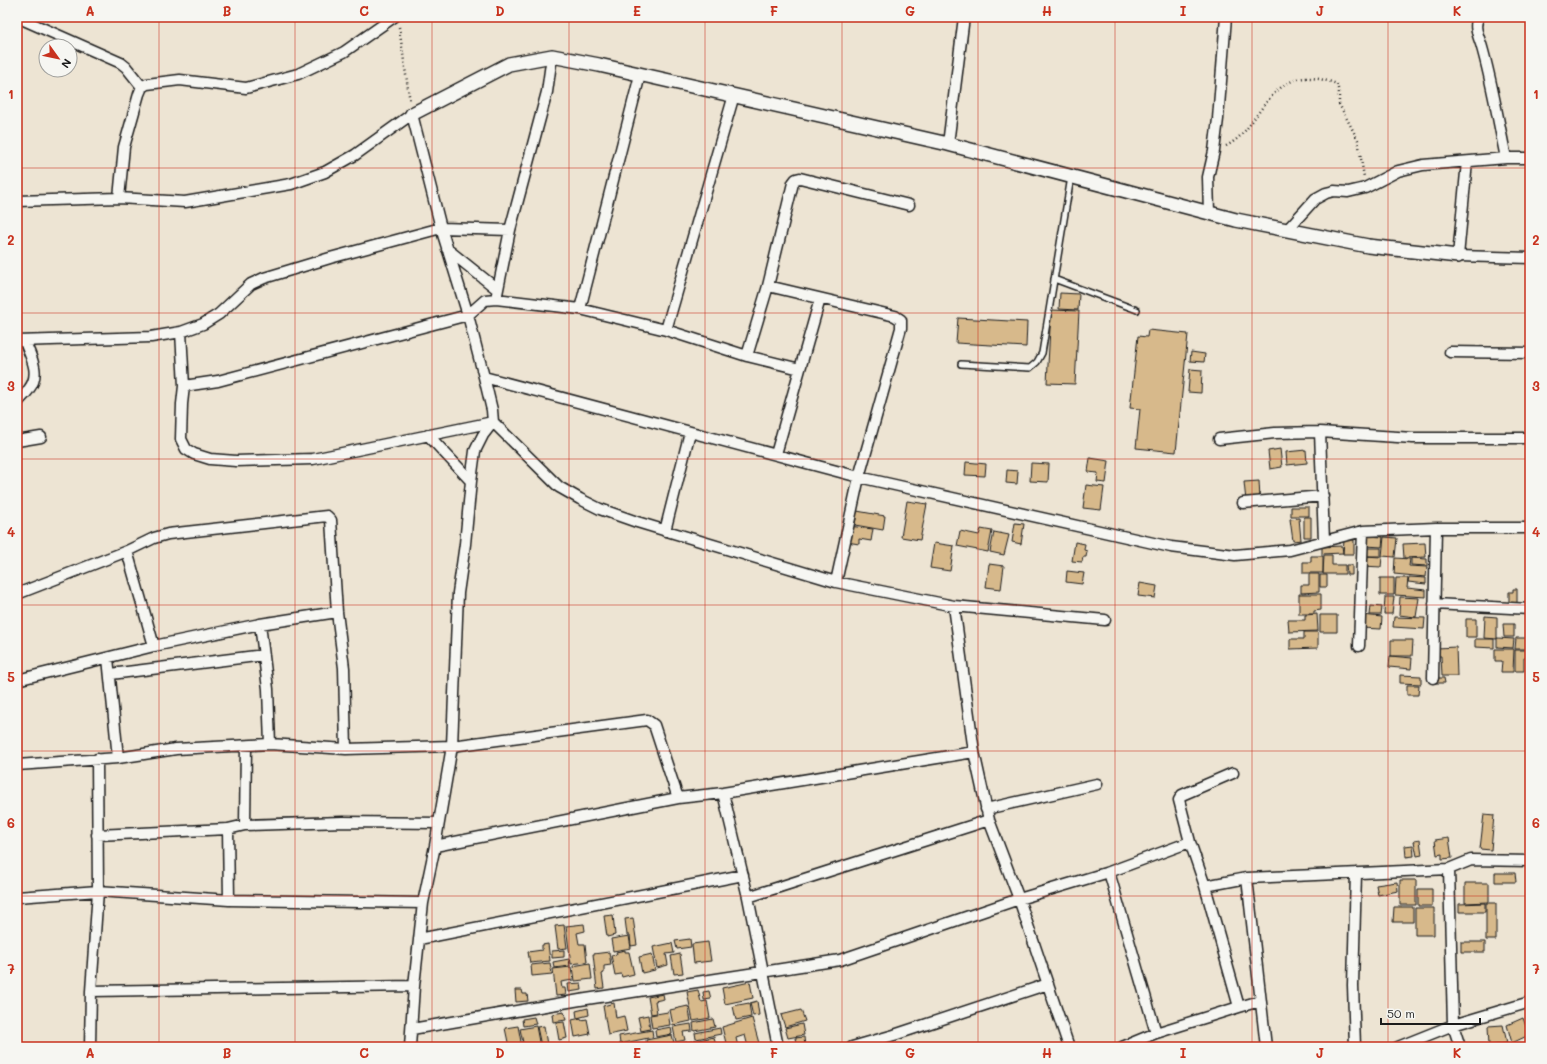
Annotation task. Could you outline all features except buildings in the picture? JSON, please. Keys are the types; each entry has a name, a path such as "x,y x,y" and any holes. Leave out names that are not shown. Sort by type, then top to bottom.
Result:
{"street":[{"path":"17,17 121,63 142,87"},
{"path":"948,144 964,17"},
{"path":"1209,213 1208,177 1214,151 1226,17"},
{"path":"1476,18 1476,28 1487,62 1506,158"},
{"path":"119,198 124,147 142,87 152,83 180,80 246,88 298,74 344,52 396,21"},
{"path":"184,386 218,381 468,315 485,300 496,294 510,230 547,92 552,56"},
{"path":"17,201 119,198 185,202 291,184 325,172 355,154 412,114 509,64 552,56 599,65 948,144 1236,220 1368,246 1458,256 1530,258"},
{"path":"580,309 640,75"},
{"path":"666,330 734,95"},
{"path":"412,114 441,228 468,315 492,410 493,422 559,487 600,509 665,531 836,582 954,606 1105,620"},
{"path":"1287,230 1315,199 1326,193 1334,191 1348,192 1365,188 1398,171 1423,166 1506,158 1530,158"},
{"path":"1458,256 1466,162"},
{"path":"747,356 768,286 793,183 796,179 800,178 909,205"},
{"path":"17,403 34,382 35,375 33,362 21,341 151,337 180,332 203,324 219,314 251,284 264,278 330,258 441,228 510,230"},
{"path":"447,248 496,294 580,309 666,330 747,356 800,369"},
{"path":"768,286 895,316 900,320 902,328 859,478 836,582"},
{"path":"776,454 820,299"},
{"path":"180,332 184,386 181,439 186,449 194,454 210,459 236,461 313,459 493,422"},
{"path":"1450,352 1530,353"},
{"path":"484,377 776,454 859,478 1171,547 1234,555 1290,550 1364,531 1436,528 1530,528"},
{"path":"410,1047 414,986 423,903 435,846 452,746 458,593 465,544 471,481 475,451 483,435 493,422"},
{"path":"665,531 690,432"},
{"path":"1320,432 1324,541"},
{"path":"1219,439 1275,433 1320,432 1413,438 1530,438"},
{"path":"428,435 471,481"},
{"path":"17,441 41,437"},
{"path":"1243,503 1323,496"},
{"path":"17,594 127,551 154,538 168,534 327,516 331,520 337,612 344,668 346,749"},
{"path":"1433,678 1436,528"},
{"path":"1359,646 1364,531"},
{"path":"127,551 154,646"},
{"path":"1434,604 1530,609"},
{"path":"954,606 974,752 986,809 1019,899 1069,1047"},
{"path":"17,680 154,646 260,624 337,612"},
{"path":"260,624 268,689 270,744"},
{"path":"111,674 264,654"},
{"path":"108,658 111,674 118,758"},
{"path":"17,765 118,758 176,749 270,744 346,749 452,746 646,720 654,725 678,798"},
{"path":"245,825 246,746"},
{"path":"435,846 678,798 723,793 974,752"},
{"path":"90,1047 91,991 98,891 97,759"},
{"path":"1233,773 1182,795 1179,804 1205,886 1239,1007"},
{"path":"986,809 1097,784"},
{"path":"723,793 748,897 778,1047"},
{"path":"748,897 989,820"},
{"path":"98,835 228,829 245,825 343,822 439,823"},
{"path":"228,829 229,900"},
{"path":"412,1029 580,1000 840,960 1019,899 1109,872 1190,842"},
{"path":"1205,886 1247,878 1449,869 1470,860 1530,861"},
{"path":"1449,869 1453,1026 1460,1047"},
{"path":"1109,872 1156,1034"},
{"path":"1355,1047 1352,985 1356,872"},
{"path":"419,939 743,875"},
{"path":"1247,878 1266,1047"},
{"path":"17,897 98,891 229,900 423,903"},
{"path":"852,1047 894,1035 1048,984"},
{"path":"91,991 414,986"},
{"path":"1122,1047 1156,1034 1260,1001"},
{"path":"1398,1047 1453,1026 1530,1002"}],"lane":[{"path":"961,364 1030,368 1037,362 1042,353 1071,177"},
{"path":"1054,278 1137,310"}],"path":[{"path":"396,21 412,114"},
{"path":"1214,151 1237,140 1274,94 1292,80 1314,78 1328,80 1337,84 1339,104 1358,140 1364,171 1365,188"}]}
